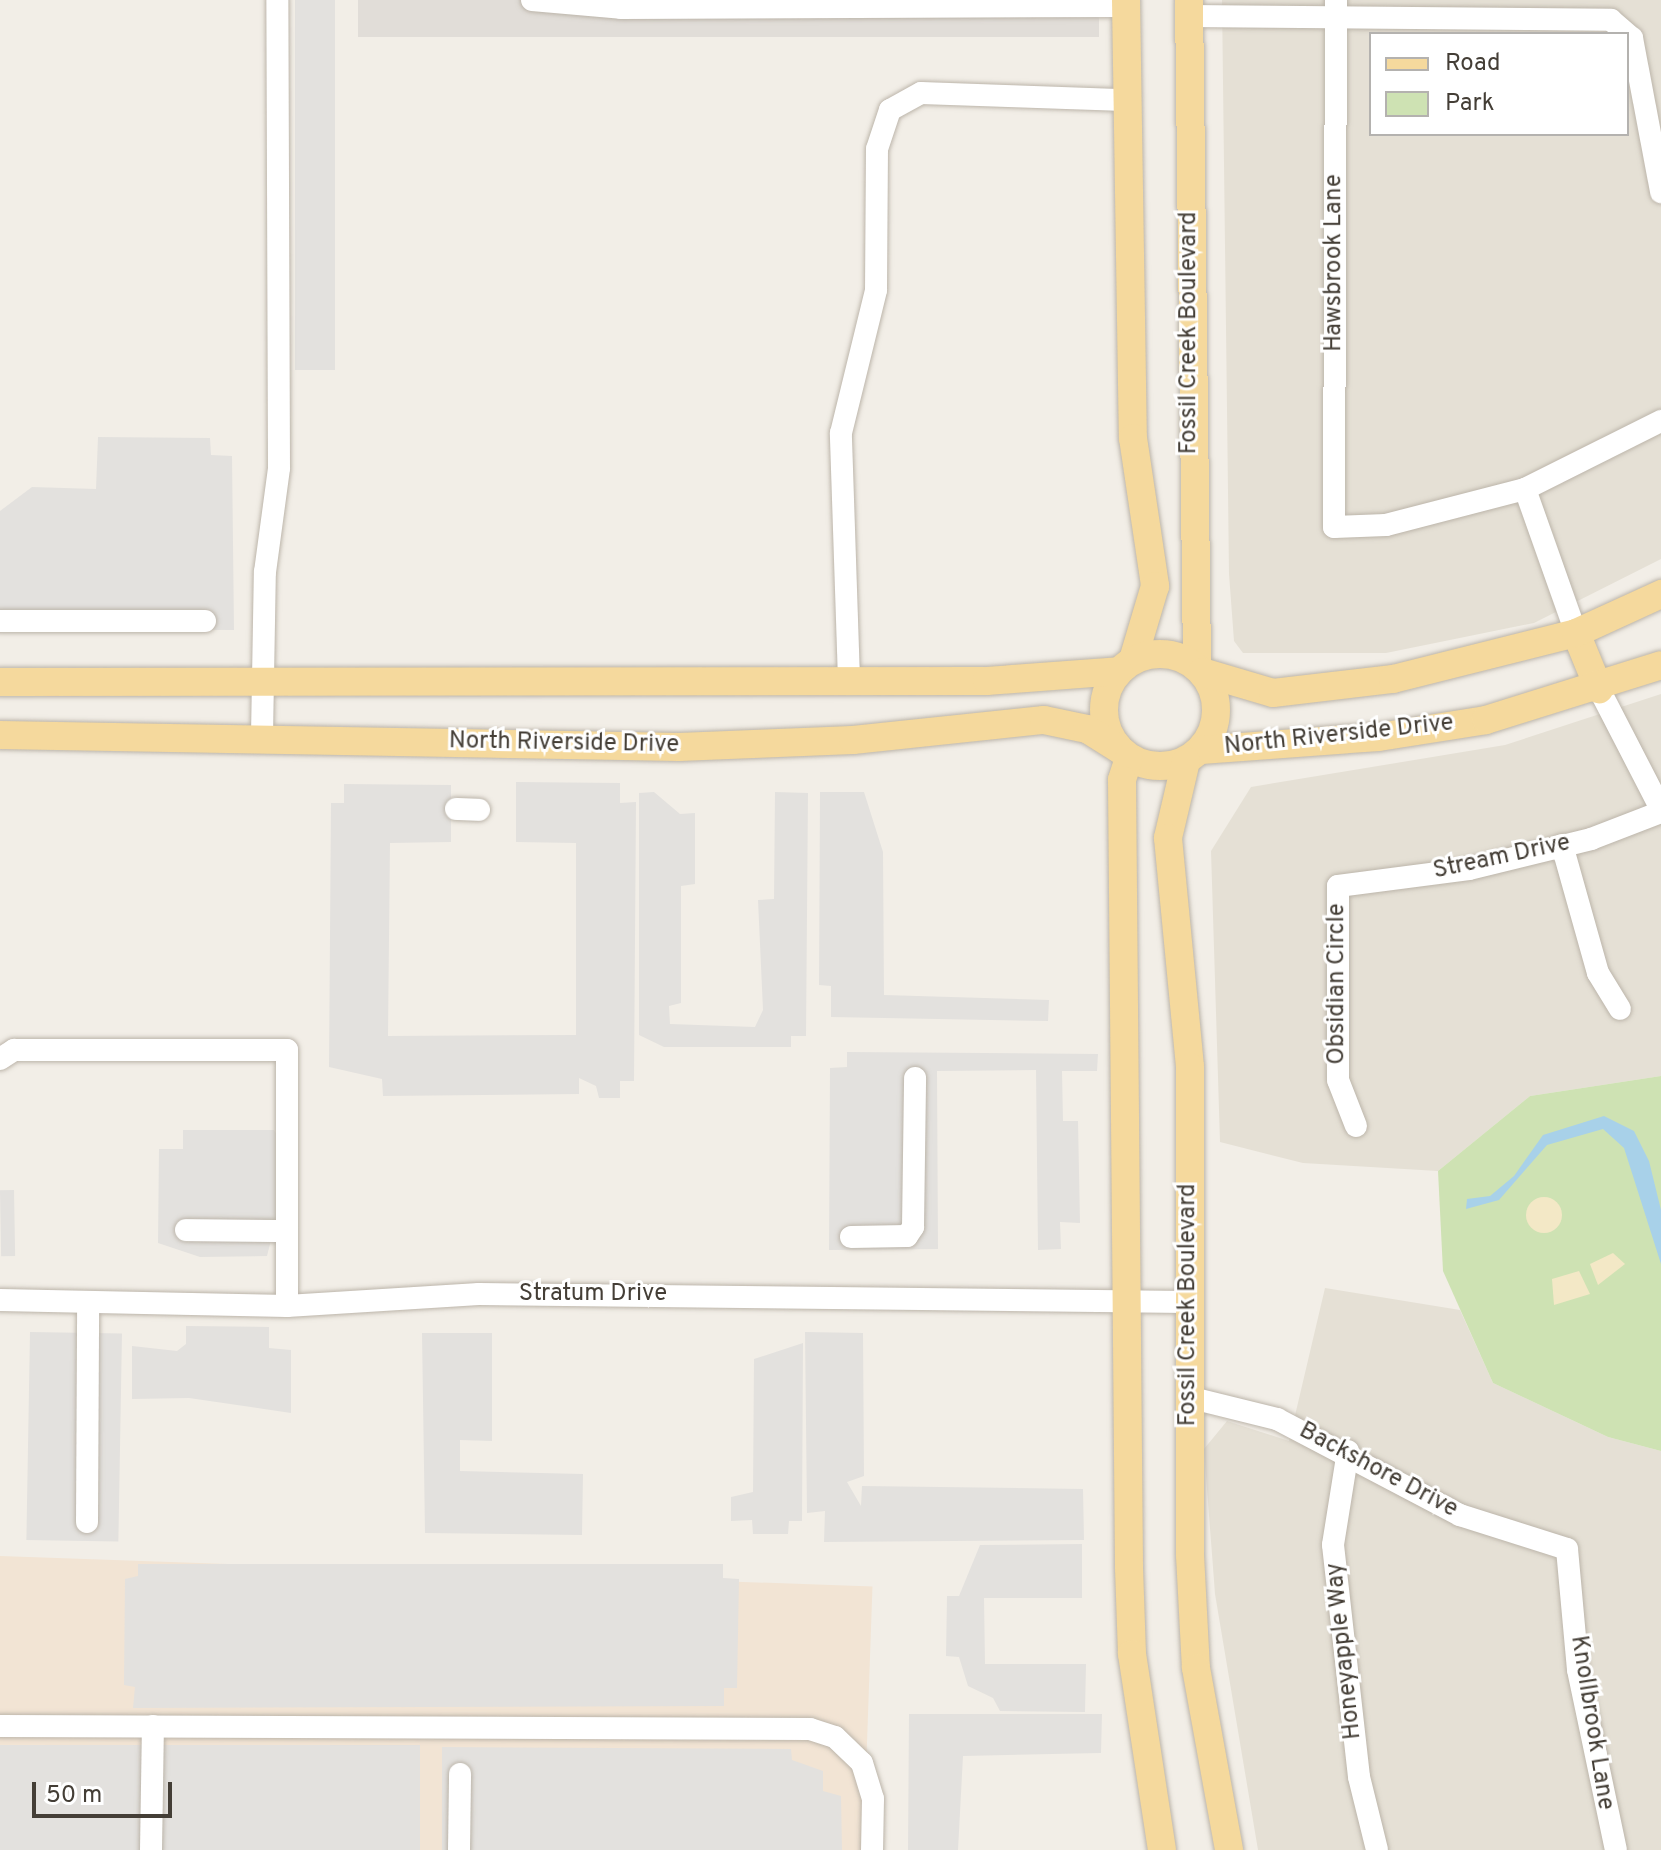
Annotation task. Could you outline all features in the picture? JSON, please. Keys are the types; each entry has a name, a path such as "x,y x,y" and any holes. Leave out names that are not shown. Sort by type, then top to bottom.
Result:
{"main road":[{"path":"1126,3 1125,100 1133,438 1155,586 1126,666 1104,702 1124,753 1132,1654 1162,1850"},
{"name":"Fossil Creek Boulevard","path":"1189,8 1200,669"},
{"name":"North Riverside Drive","path":"1200,669 1273,693 1347,687 1576,633 1661,594"},
{"path":"1576,633 1599,689"},
{"path":"0,682 265,685 849,680 1126,666 1159,653 1200,669 1216,720 1194,755 1157,767 1124,753"},
{"name":"North Riverside Drive","path":"1194,755 1379,737 1486,720 1599,689 1661,665"},
{"name":"North Riverside Drive","path":"0,735 262,736 679,747 853,740 1044,720 1087,729 1124,753"},
{"name":"Fossil Creek Boulevard","path":"1194,755 1168,838 1190,1067 1187,1302 1196,1668 1229,1850"}],"street":[{"path":"262,736 265,572 279,468 277,0"},
{"path":"532,0 621,8 1126,3"},
{"path":"1189,8 1336,8 1585,18 1623,27 1627,32"},
{"name":"Hawsbrook Lane","path":"1336,8 1334,527 1386,525 1525,489"},
{"path":"1629,34 1661,192"},
{"path":"849,680 841,433 876,290 877,149 890,110 921,93 1125,100"},
{"path":"1576,633 1525,489 1661,421"},
{"path":"0,621 205,621"},
{"path":"1599,689 1661,811"},
{"path":"456,809 479,810"},
{"name":"Stream Drive","path":"1338,886 1469,869 1562,845 1661,811"},
{"path":"1562,845 1598,973 1620,1009"},
{"name":"Obsidian Circle","path":"1338,886 1338,1080 1356,1126"},
{"path":"0,1059 14,1050 287,1050 287,1306"},
{"path":"851,1237 907,1236 913,1227 915,1078"},
{"path":"186,1230 287,1231"},
{"name":"Stratum Drive","path":"0,1300 287,1306 479,1294 1187,1302"},
{"path":"87,1522 88,1302"},
{"name":"Backshore Drive","path":"1188,1397 1277,1419 1348,1451 1460,1515 1567,1549"},
{"name":"Honeyapple Way","path":"1348,1451 1333,1545 1359,1777 1377,1850"},
{"name":"Knollbrook Lane","path":"1567,1549 1578,1670 1616,1850"},
{"path":"0,1726 810,1729 835,1737 862,1763 873,1799 872,1850"},
{"path":"151,1850 153,1726"},
{"path":"459,1850 460,1774"}],"shaded area":[{"path":"295,0 335,0 335,370 295,370"},
{"path":"358,0 1099,0 1099,37 358,37"},
{"path":"1222,0 1661,0 1661,559 1534,623 1386,653 1243,653 1234,641 1229,574"},
{"path":"98,437 210,438 211,455 232,456 234,630 0,629 0,511 32,487 96,489"},
{"path":"1661,694 1661,1076 1530,1096 1438,1171 1303,1163 1220,1142 1211,851 1251,787 1505,745"},
{"path":"516,782 620,783 620,803 636,802 634,1081 620,1081 620,1098 599,1098 596,1086 579,1078 579,1094 383,1096 382,1079 329,1067 331,803 344,803 344,784 451,785 451,842 390,843 388,1036 576,1035 576,843 516,842"},
{"path":"654,792 680,814 695,813 695,884 681,886 681,1003 669,1006 670,1024 755,1027 763,1010 758,900 774,899 775,792 808,793 806,1036 791,1036 791,1047 664,1047 639,1035 639,793"},
{"path":"820,792 864,792 883,852 884,995 1049,1000 1048,1021 831,1017 831,986 819,985"},
{"path":"847,1052 1098,1054 1097,1071 1062,1071 1063,1121 1078,1121 1080,1223 1060,1222 1061,1249 1038,1250 1036,1070 937,1071 938,1249 829,1250 830,1068 847,1067"},
{"path":"183,1130 274,1130 281,1143 280,1247 271,1240 267,1256 200,1257 158,1243 159,1149 183,1149"},
{"path":"0,1190 14,1190 15,1256 1,1256"},
{"path":"1325,1288 1460,1310 1493,1383 1608,1437 1661,1451 1661,1850 1258,1850 1215,1594 1204,1449 1227,1421 1289,1441"},
{"path":"186,1326 269,1327 269,1348 291,1350 291,1413 189,1398 132,1399 132,1346 177,1351 186,1344"},
{"path":"30,1332 122,1334 118,1542 26,1540"},
{"path":"805,1332 863,1333 864,1476 847,1482 861,1506 862,1486 1083,1489 1084,1540 824,1542 825,1511 807,1513"},
{"path":"422,1333 492,1333 492,1441 460,1440 460,1471 583,1474 582,1535 425,1533"},
{"path":"803,1343 802,1521 789,1521 788,1534 753,1534 752,1520 731,1521 731,1497 753,1492 754,1359"},
{"path":"1082,1544 1082,1598 984,1598 985,1664 1086,1664 1085,1712 1000,1711 993,1698 968,1686 959,1657 946,1656 947,1596 959,1596 980,1545"},
{"path":"0,1556 872,1586 863,1850 0,1850"},
{"path":"138,1564 723,1564 723,1578 739,1579 737,1688 724,1688 724,1706 133,1708 135,1687 124,1685 125,1579 138,1576"},
{"path":"909,1714 1102,1714 1101,1753 963,1756 958,1850 908,1850"},
{"path":"0,1745 420,1745 420,1850 0,1850"},
{"path":"442,1747 791,1749 792,1760 823,1771 823,1791 841,1796 842,1850 442,1850"}],"green space":[{"path":"1661,1076 1661,1451 1608,1437 1493,1383 1443,1271 1438,1171 1530,1096"}],"sand":[{"path":"1544,1197 1557,1202 1562,1215 1557,1228 1544,1233 1531,1228 1526,1215 1531,1202"},
{"path":"1613,1253 1625,1264 1598,1285 1590,1264"},
{"path":"1579,1271 1590,1294 1554,1305 1552,1279"}],"water":[{"path":"1604,1116 1634,1131 1649,1161 1661,1210 1661,1264 1624,1148 1603,1129 1547,1145 1499,1200 1466,1209 1467,1199 1490,1196 1514,1176 1543,1135"}]}
